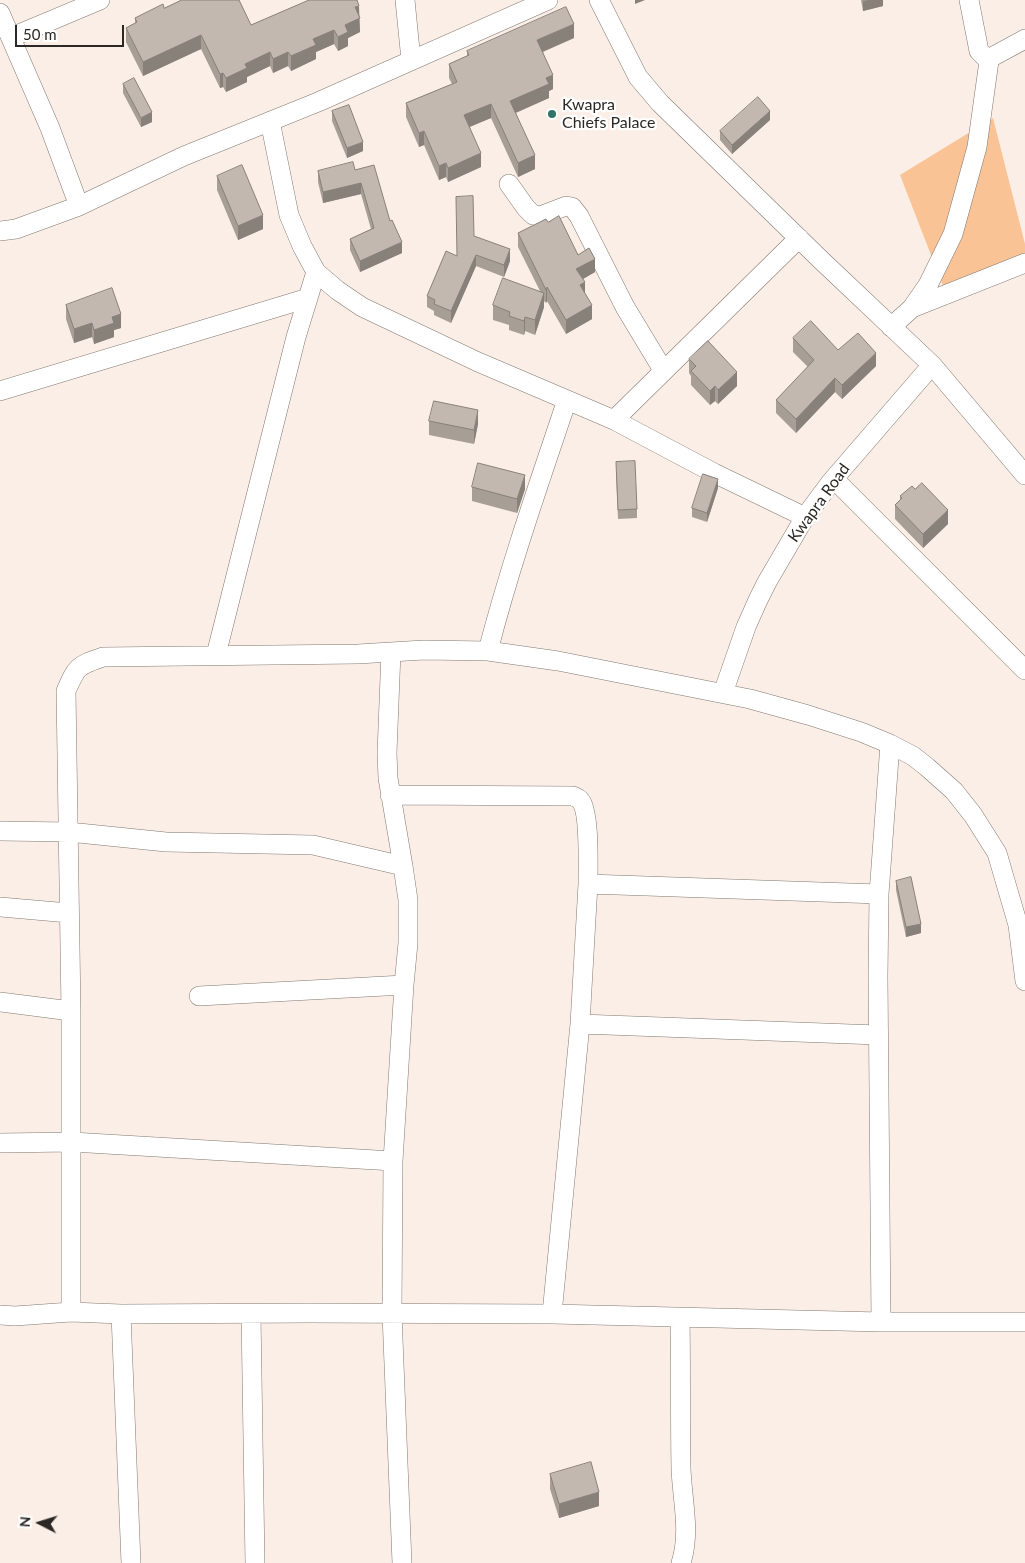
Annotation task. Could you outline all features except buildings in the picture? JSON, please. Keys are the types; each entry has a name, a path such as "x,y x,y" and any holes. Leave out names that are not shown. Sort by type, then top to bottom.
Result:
{"street":[{"path":"12,38 100,0"},
{"path":"405,0 412,60"},
{"path":"0,231 16,229 79,206 184,156 270,121 548,0"},
{"path":"599,0 638,77 660,103 932,366 1025,475"},
{"path":"969,0 979,51 989,61"},
{"path":"0,13 50,128 79,206"},
{"path":"891,327 912,308 928,285 953,234 976,147 990,58 1025,39"},
{"path":"270,121 288,215 316,272 337,290 362,307 478,362 614,420 714,473 805,517"},
{"path":"509,184 533,215 540,216 566,206 572,207 579,216 625,307 663,370"},
{"path":"614,420 798,238"},
{"path":"912,308 1025,263"},
{"path":"216,655 294,346 316,272"},
{"path":"0,391 308,298"},
{"name":"Kwapra Road","path":"723,693 746,627 758,600 805,517 831,482 835,480 932,366"},
{"path":"488,651 499,608 528,515 567,400"},
{"path":"835,480 1025,670"},
{"path":"71,1312 71,1011 66,691 76,669 90,661 103,657 358,654 424,650 488,651 558,661 723,693 800,712 861,732 890,744 927,766 954,791 973,815 997,853 1018,925 1025,981"},
{"path":"391,652 387,753 390,795 408,900 408,943 393,1161 392,1314 402,1563"},
{"path":"881,1322 878,1035 879,894 890,744"},
{"path":"390,795 573,796 581,800 585,809 588,845 588,884 580,1024 552,1314"},
{"path":"0,831 69,832 166,842 313,845 403,866"},
{"path":"588,884 879,894"},
{"path":"0,907 69,913"},
{"path":"199,996 404,985"},
{"path":"0,1002 71,1011"},
{"path":"580,1024 878,1035"},
{"path":"0,1143 72,1142 393,1161"},
{"path":"0,1314 15,1316 71,1312 121,1314 552,1314 881,1322 1025,1322"},
{"path":"121,1314 131,1563"},
{"path":"251,1314 255,1563"},
{"path":"680,1318 681,1470 687,1526 681,1563"}],"shaded area":[{"path":"993,118 1025,244 1025,257 943,286 900,175"}],"place":[{"name":"Kwapra Chiefs Palace","path":"552,114"}]}
